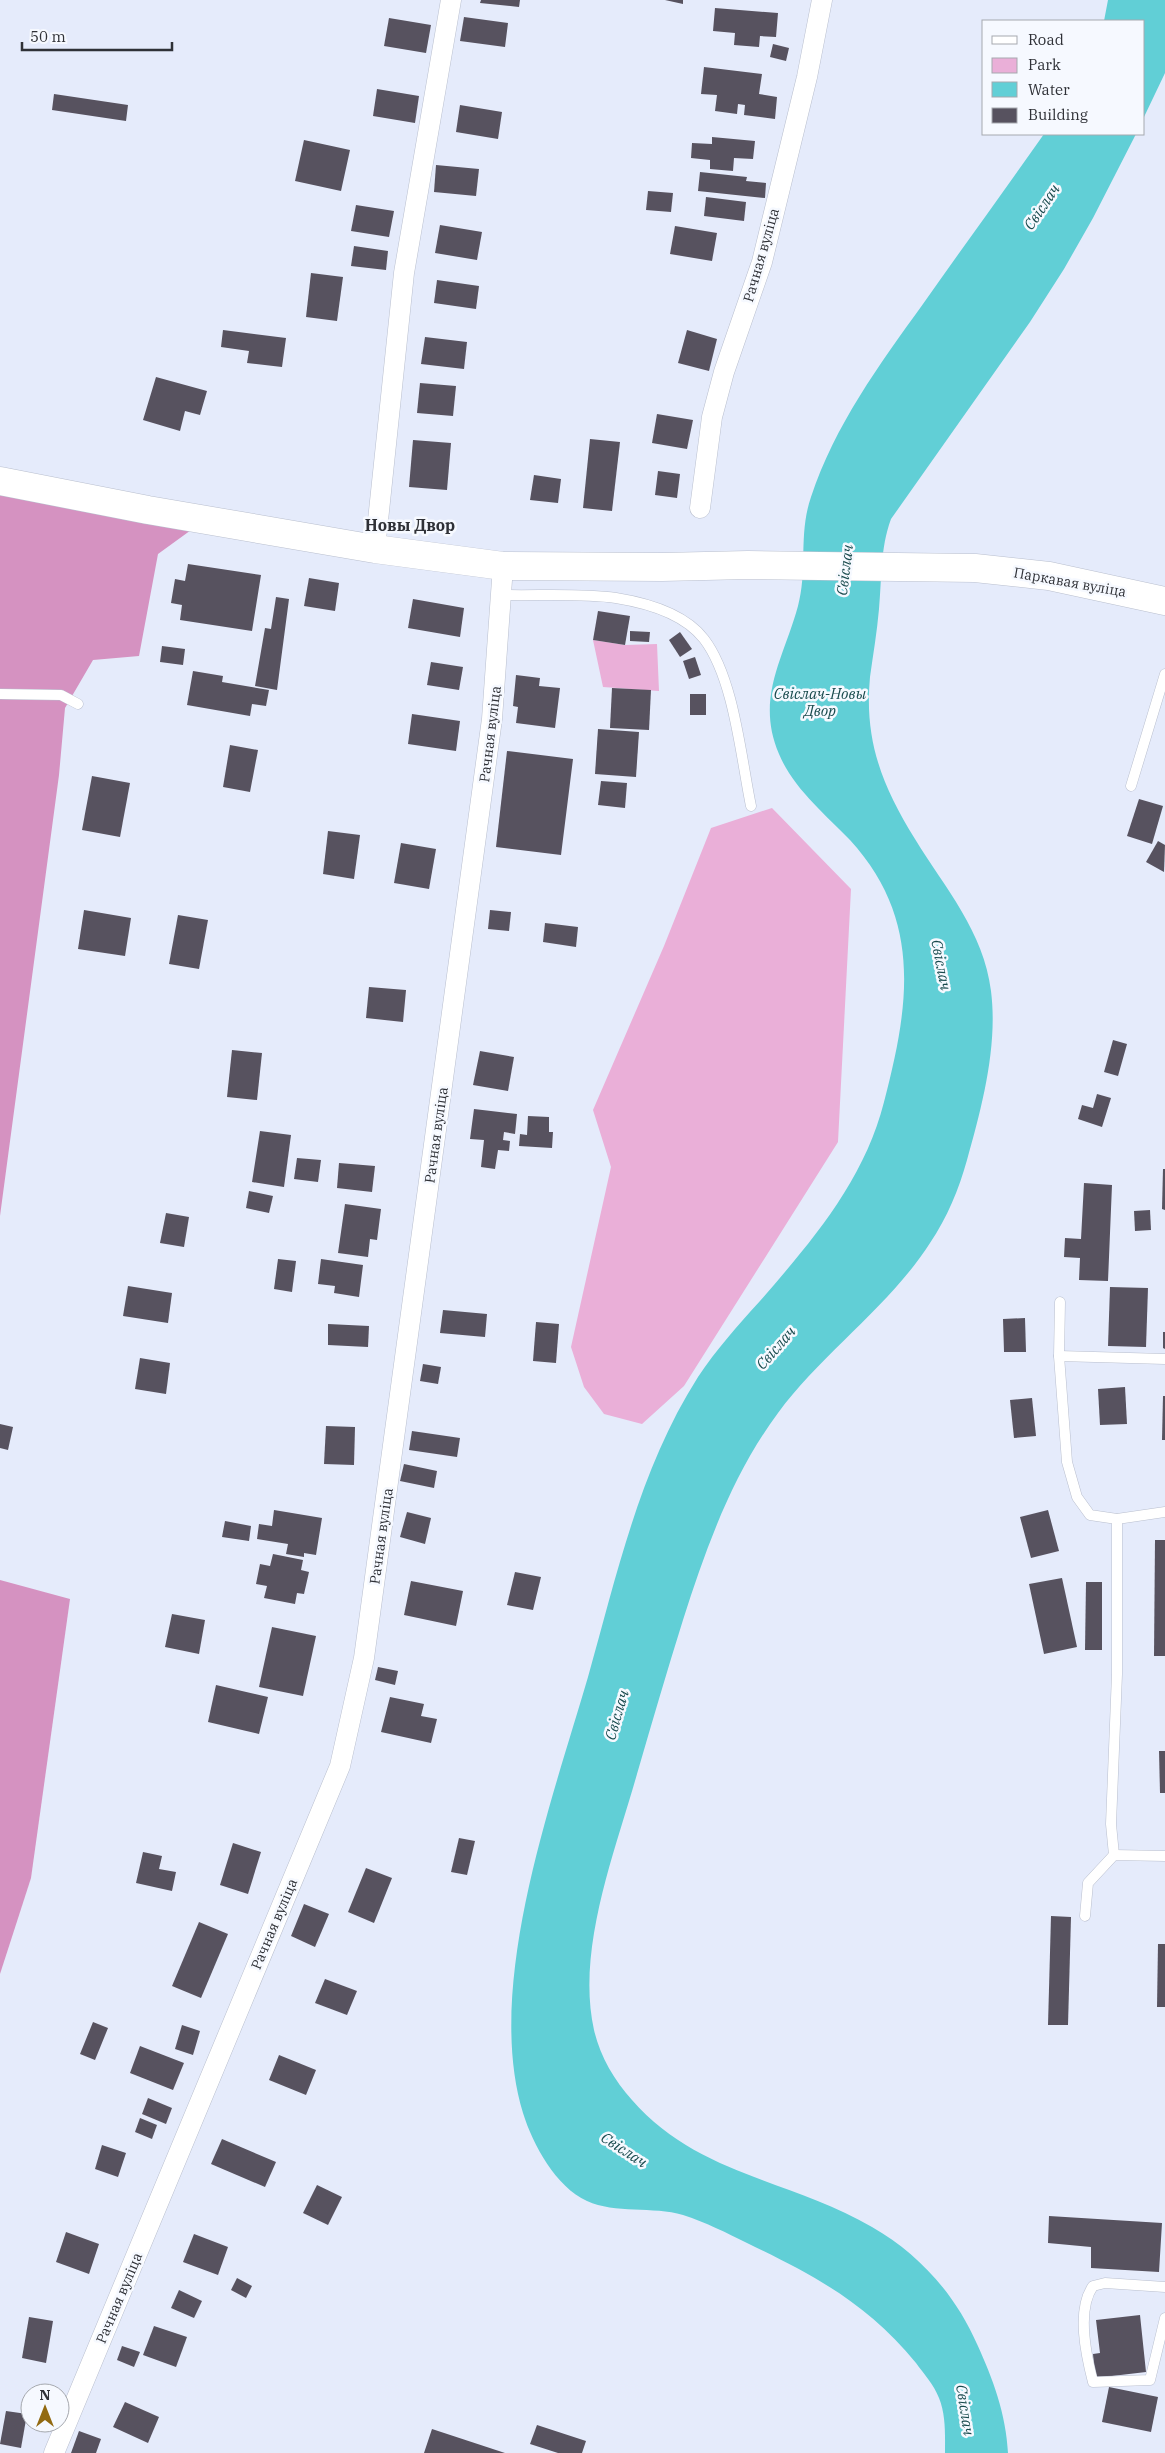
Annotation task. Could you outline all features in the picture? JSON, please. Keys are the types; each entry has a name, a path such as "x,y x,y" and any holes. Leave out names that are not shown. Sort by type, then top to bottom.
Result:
{"main road":[{"name":"Паркавая вуліца","path":"0,482 148,510 375,549 503,566 662,567 748,565 975,568 1056,578 1165,601"}],"street":[{"path":"375,549 404,273 451,0"},
{"name":"Рачная вуліца","path":"700,508 712,417 724,372 762,262 806,78 822,0"},
{"name":"Рачная вуліца","path":"54,2453 340,1766 366,1648 492,719 503,566"}],"lane":[{"path":"502,595 615,598 658,608 688,624 704,639 720,668 730,699 750,806"},
{"path":"1131,786 1165,674"},
{"path":"0,694 61,695 78,704"},
{"path":"1060,1302 1060,1356 1067,1462 1078,1497 1090,1515 1117,1518 1165,1512"},
{"path":"1060,1356 1165,1359"},
{"path":"1114,1855 1111,1824 1117,1674 1117,1518"},
{"path":"1085,1916 1088,1883 1114,1855 1165,1856"},
{"path":"1165,2286 1105,2283 1093,2286 1085,2297 1084,2348 1093,2382 1150,2380 1165,2318"}],"green space":[{"path":"593,640 625,645 657,644 659,691 603,687"},
{"path":"772,808 851,889 838,1142 684,1386 642,1424 604,1414 584,1387 571,1347 611,1167 593,1110 664,946 711,828"}],"shaded area":[{"path":"0,493 198,525 158,554 139,656 93,660 65,708 59,775 0,1216"},
{"path":"0,1580 70,1599 31,1878 0,1974"}],"water":[{"path":"1108,0 1165,0 1165,73 1145,115 1145,20 1104,20"},
{"path":"1043,135 1135,135 1093,218 1064,269 1030,322 891,519 887,530 870,677 869,700 873,742 878,762 893,800 903,819 962,911 972,930 987,970 993,1012 990,1055 983,1098 964,1171 942,1224 914,1266 895,1288 815,1370 778,1413 747,1461 722,1513 701,1566 683,1620 600,1901 590,1967 590,1999 594,2030 608,2067 632,2100 658,2125 686,2145 715,2161 841,2211 872,2227 905,2250 934,2277 958,2308 988,2370 1002,2411 1008,2453 945,2453 943,2411 932,2384 897,2342 859,2307 839,2293 795,2267 732,2235 683,2215 671,2212 622,2209 598,2205 576,2195 565,2186 539,2151 523,2113 513,2063 512,2009 517,1952 527,1894 541,1836 620,1561 645,1485 660,1448 698,1377 712,1357 817,1232 850,1184 864,1158 875,1131 893,1066 900,1032 904,965 899,933 890,901 873,870 850,840 810,800 792,778 779,754 772,734 770,715 774,678 801,592 805,525 811,497 832,445 845,420 907,327"}],"building":[{"path":"481,0 520,0 519,7 480,3"},
{"path":"665,0 683,0 683,4"},
{"path":"715,8 778,13 776,37 760,36 759,47 734,45 735,33 713,31"},
{"path":"464,17 508,23 505,47 460,41"},
{"path":"389,18 431,25 426,53 384,46"},
{"path":"773,44 789,48 786,61 770,57"},
{"path":"704,67 762,74 759,94 777,97 775,119 744,115 745,105 738,104 737,114 715,111 717,95 701,94"},
{"path":"377,89 419,96 415,123 373,116"},
{"path":"54,94 128,105 126,121 52,110"},
{"path":"460,105 502,112 498,139 456,132"},
{"path":"712,137 755,141 753,159 734,158 733,171 710,169 710,160 691,158 692,143 712,144"},
{"path":"304,140 350,150 341,191 295,181"},
{"path":"436,165 479,169 476,196 434,192"},
{"path":"700,172 747,177 746,181 766,183 765,198 698,191"},
{"path":"648,191 673,193 671,212 646,210"},
{"path":"706,197 746,202 744,221 704,216"},
{"path":"356,205 394,211 389,237 351,231"},
{"path":"440,225 482,232 477,260 435,253"},
{"path":"675,226 717,233 712,261 670,254"},
{"path":"354,246 388,251 386,270 351,266"},
{"path":"311,273 343,277 337,321 306,317"},
{"path":"437,280 479,286 476,309 434,303"},
{"path":"223,330 286,338 282,367 247,363 249,351 221,347"},
{"path":"687,330 717,339 709,371 678,363"},
{"path":"425,337 467,342 464,369 421,364"},
{"path":"156,377 207,391 200,415 185,411 180,431 143,420"},
{"path":"420,383 456,386 453,416 417,413"},
{"path":"657,414 693,420 687,449 652,443"},
{"path":"590,439 620,442 612,511 583,508"},
{"path":"413,440 451,443 447,490 409,487"},
{"path":"658,471 680,474 677,498 655,495"},
{"path":"534,475 561,479 558,503 530,500"},
{"path":"188,564 261,575 252,631 180,620 182,605 171,603 175,579 185,581"},
{"path":"309,578 339,583 335,611 304,606"},
{"path":"276,597 289,599 277,690 255,686 265,628 271,629"},
{"path":"413,599 464,608 460,637 408,628"},
{"path":"598,611 630,616 625,645 593,640"},
{"path":"630,631 650,632 649,642 630,641"},
{"path":"680,632 692,649 680,657 669,640"},
{"path":"162,646 185,649 183,665 160,662"},
{"path":"695,657 701,675 689,679 683,661"},
{"path":"431,662 463,667 459,690 427,685"},
{"path":"193,671 223,676 222,682 269,690 266,706 252,704 250,716 187,705"},
{"path":"516,675 540,678 539,686 560,688 555,728 516,723 518,707 513,706"},
{"path":"612,688 651,690 649,730 610,728"},
{"path":"690,694 706,694 706,715 690,715"},
{"path":"412,714 460,721 456,751 408,744"},
{"path":"598,729 639,732 636,777 595,774"},
{"path":"230,745 258,750 250,792 223,787"},
{"path":"507,751 573,759 561,855 496,847"},
{"path":"92,776 130,783 120,837 82,830"},
{"path":"601,781 627,783 625,808 598,805"},
{"path":"1139,799 1163,806 1152,844 1127,836"},
{"path":"328,831 360,835 354,879 323,874"},
{"path":"1158,841 1165,845 1164,872 1146,862"},
{"path":"401,843 436,849 429,889 394,883"},
{"path":"84,910 131,918 125,956 78,949"},
{"path":"490,910 511,912 509,931 488,929"},
{"path":"178,915 208,920 199,969 169,964"},
{"path":"545,923 578,927 576,947 543,942"},
{"path":"369,987 406,990 403,1022 366,1018"},
{"path":"1113,1040 1127,1044 1118,1076 1104,1072"},
{"path":"232,1050 262,1053 257,1100 227,1097"},
{"path":"480,1051 514,1057 508,1091 473,1085"},
{"path":"1097,1094 1111,1098 1102,1127 1078,1119 1082,1105 1093,1108"},
{"path":"474,1109 517,1114 515,1134 504,1132 503,1140 510,1141 509,1151 498,1150 495,1169 481,1167 484,1140 470,1139"},
{"path":"528,1116 549,1117 549,1132 553,1132 552,1148 519,1146 520,1134 527,1135"},
{"path":"260,1131 291,1135 284,1187 252,1182"},
{"path":"297,1158 321,1160 318,1182 294,1179"},
{"path":"339,1163 375,1166 372,1192 337,1188"},
{"path":"1163,1169 1165,1169 1165,1210 1162,1209"},
{"path":"1084,1183 1112,1185 1108,1281 1079,1280 1080,1258 1064,1257 1065,1238 1081,1239"},
{"path":"249,1191 273,1196 269,1213 246,1208"},
{"path":"345,1204 381,1209 377,1240 370,1239 368,1257 338,1253"},
{"path":"1150,1210 1151,1230 1135,1231 1134,1211"},
{"path":"166,1213 189,1217 184,1247 160,1243"},
{"path":"278,1259 296,1261 292,1292 274,1289"},
{"path":"321,1259 363,1265 359,1297 334,1293 335,1286 318,1284"},
{"path":"128,1286 172,1293 168,1323 123,1316"},
{"path":"1110,1287 1148,1288 1146,1347 1108,1346"},
{"path":"443,1310 487,1314 485,1337 440,1333"},
{"path":"1025,1318 1026,1352 1004,1352 1003,1319"},
{"path":"536,1322 559,1324 556,1363 533,1361"},
{"path":"328,1324 369,1326 368,1347 328,1345"},
{"path":"1163,1332 1165,1332 1165,1349 1163,1348"},
{"path":"140,1358 170,1363 166,1394 135,1389"},
{"path":"423,1364 441,1367 438,1384 420,1381"},
{"path":"1125,1387 1127,1424 1100,1425 1098,1389"},
{"path":"1163,1396 1165,1396 1165,1440 1162,1440"},
{"path":"1032,1398 1036,1436 1014,1438 1010,1400"},
{"path":"0,1424 13,1427 8,1450 0,1448"},
{"path":"326,1426 355,1427 354,1465 324,1464"},
{"path":"412,1431 460,1438 457,1457 409,1450"},
{"path":"404,1464 437,1471 434,1488 400,1481"},
{"path":"274,1510 322,1518 316,1555 304,1553 304,1557 286,1554 288,1544 257,1539 259,1524 272,1526"},
{"path":"1048,1510 1059,1551 1031,1558 1020,1517"},
{"path":"407,1512 431,1518 425,1544 400,1537"},
{"path":"225,1521 251,1526 249,1541 222,1537"},
{"path":"1155,1540 1165,1540 1165,1656 1154,1656"},
{"path":"273,1554 303,1560 301,1570 309,1572 304,1594 297,1593 295,1604 264,1598 267,1586 256,1584 260,1564 270,1566"},
{"path":"515,1572 541,1577 533,1610 507,1605"},
{"path":"1062,1578 1077,1647 1044,1654 1029,1584"},
{"path":"411,1581 463,1591 456,1626 404,1615"},
{"path":"1086,1582 1102,1582 1102,1650 1085,1650"},
{"path":"172,1614 205,1620 199,1654 165,1647"},
{"path":"272,1627 316,1636 303,1696 259,1687"},
{"path":"378,1667 398,1671 395,1685 375,1680"},
{"path":"216,1685 268,1697 259,1734 208,1722"},
{"path":"390,1697 424,1704 421,1716 437,1719 431,1743 381,1732"},
{"path":"1159,1751 1165,1751 1165,1793 1160,1793"},
{"path":"459,1838 475,1841 467,1875 451,1872"},
{"path":"233,1843 261,1852 248,1894 220,1885"},
{"path":"143,1852 162,1856 159,1869 176,1872 172,1891 136,1883"},
{"path":"366,1868 392,1878 374,1923 348,1912"},
{"path":"304,1904 329,1914 315,1947 291,1936"},
{"path":"1051,1916 1071,1917 1068,2025 1048,2025"},
{"path":"199,1922 228,1934 201,1998 172,1986"},
{"path":"1158,1944 1165,1944 1165,2007 1157,2007"},
{"path":"325,1979 357,1991 347,2015 315,2003"},
{"path":"93,2022 108,2028 95,2060 80,2054"},
{"path":"182,2025 200,2031 193,2055 175,2049"},
{"path":"140,2046 184,2063 173,2090 130,2073"},
{"path":"279,2055 316,2070 306,2095 269,2080"},
{"path":"148,2098 172,2108 166,2124 142,2114"},
{"path":"140,2118 157,2125 152,2139 135,2132"},
{"path":"222,2139 276,2162 265,2187 211,2164"},
{"path":"102,2145 126,2153 118,2177 95,2169"},
{"path":"317,2185 342,2197 328,2225 303,2213"},
{"path":"1049,2216 1162,2223 1159,2272 1091,2268 1091,2247 1048,2243"},
{"path":"66,2232 99,2244 89,2274 56,2262"},
{"path":"194,2234 228,2247 218,2275 183,2262"},
{"path":"237,2278 252,2286 246,2298 231,2290"},
{"path":"179,2290 202,2301 194,2318 171,2308"},
{"path":"1140,2315 1146,2372 1095,2378 1093,2354 1100,2353 1096,2320"},
{"path":"29,2317 53,2321 46,2363 22,2358"},
{"path":"154,2326 187,2337 176,2367 143,2355"},
{"path":"122,2346 140,2352 134,2367 117,2360"},
{"path":"1109,2387 1158,2397 1151,2432 1102,2422"},
{"path":"125,2402 159,2417 148,2443 113,2427"},
{"path":"6,2411 20,2413 20,2433 24,2433 21,2448 0,2444"},
{"path":"537,2425 586,2441 582,2453 558,2453 530,2444"},
{"path":"432,2429 505,2453 424,2453"},
{"path":"79,2431 101,2439 96,2453 71,2453"}],"district":[{"name":"Новы Двор","path":"410,525"}],"water label":[{"name":"Свіслач","path":"1042,207"},
{"name":"Свіслач","path":"845,570"},
{"name":"Свіслач-Новы Двор","path":"820,702"},
{"name":"Свіслач","path":"941,965"},
{"name":"Свіслач","path":"776,1348"},
{"name":"Свіслач","path":"617,1715"},
{"name":"Свіслач","path":"624,2150"},
{"name":"Свіслач","path":"965,2410"}]}
